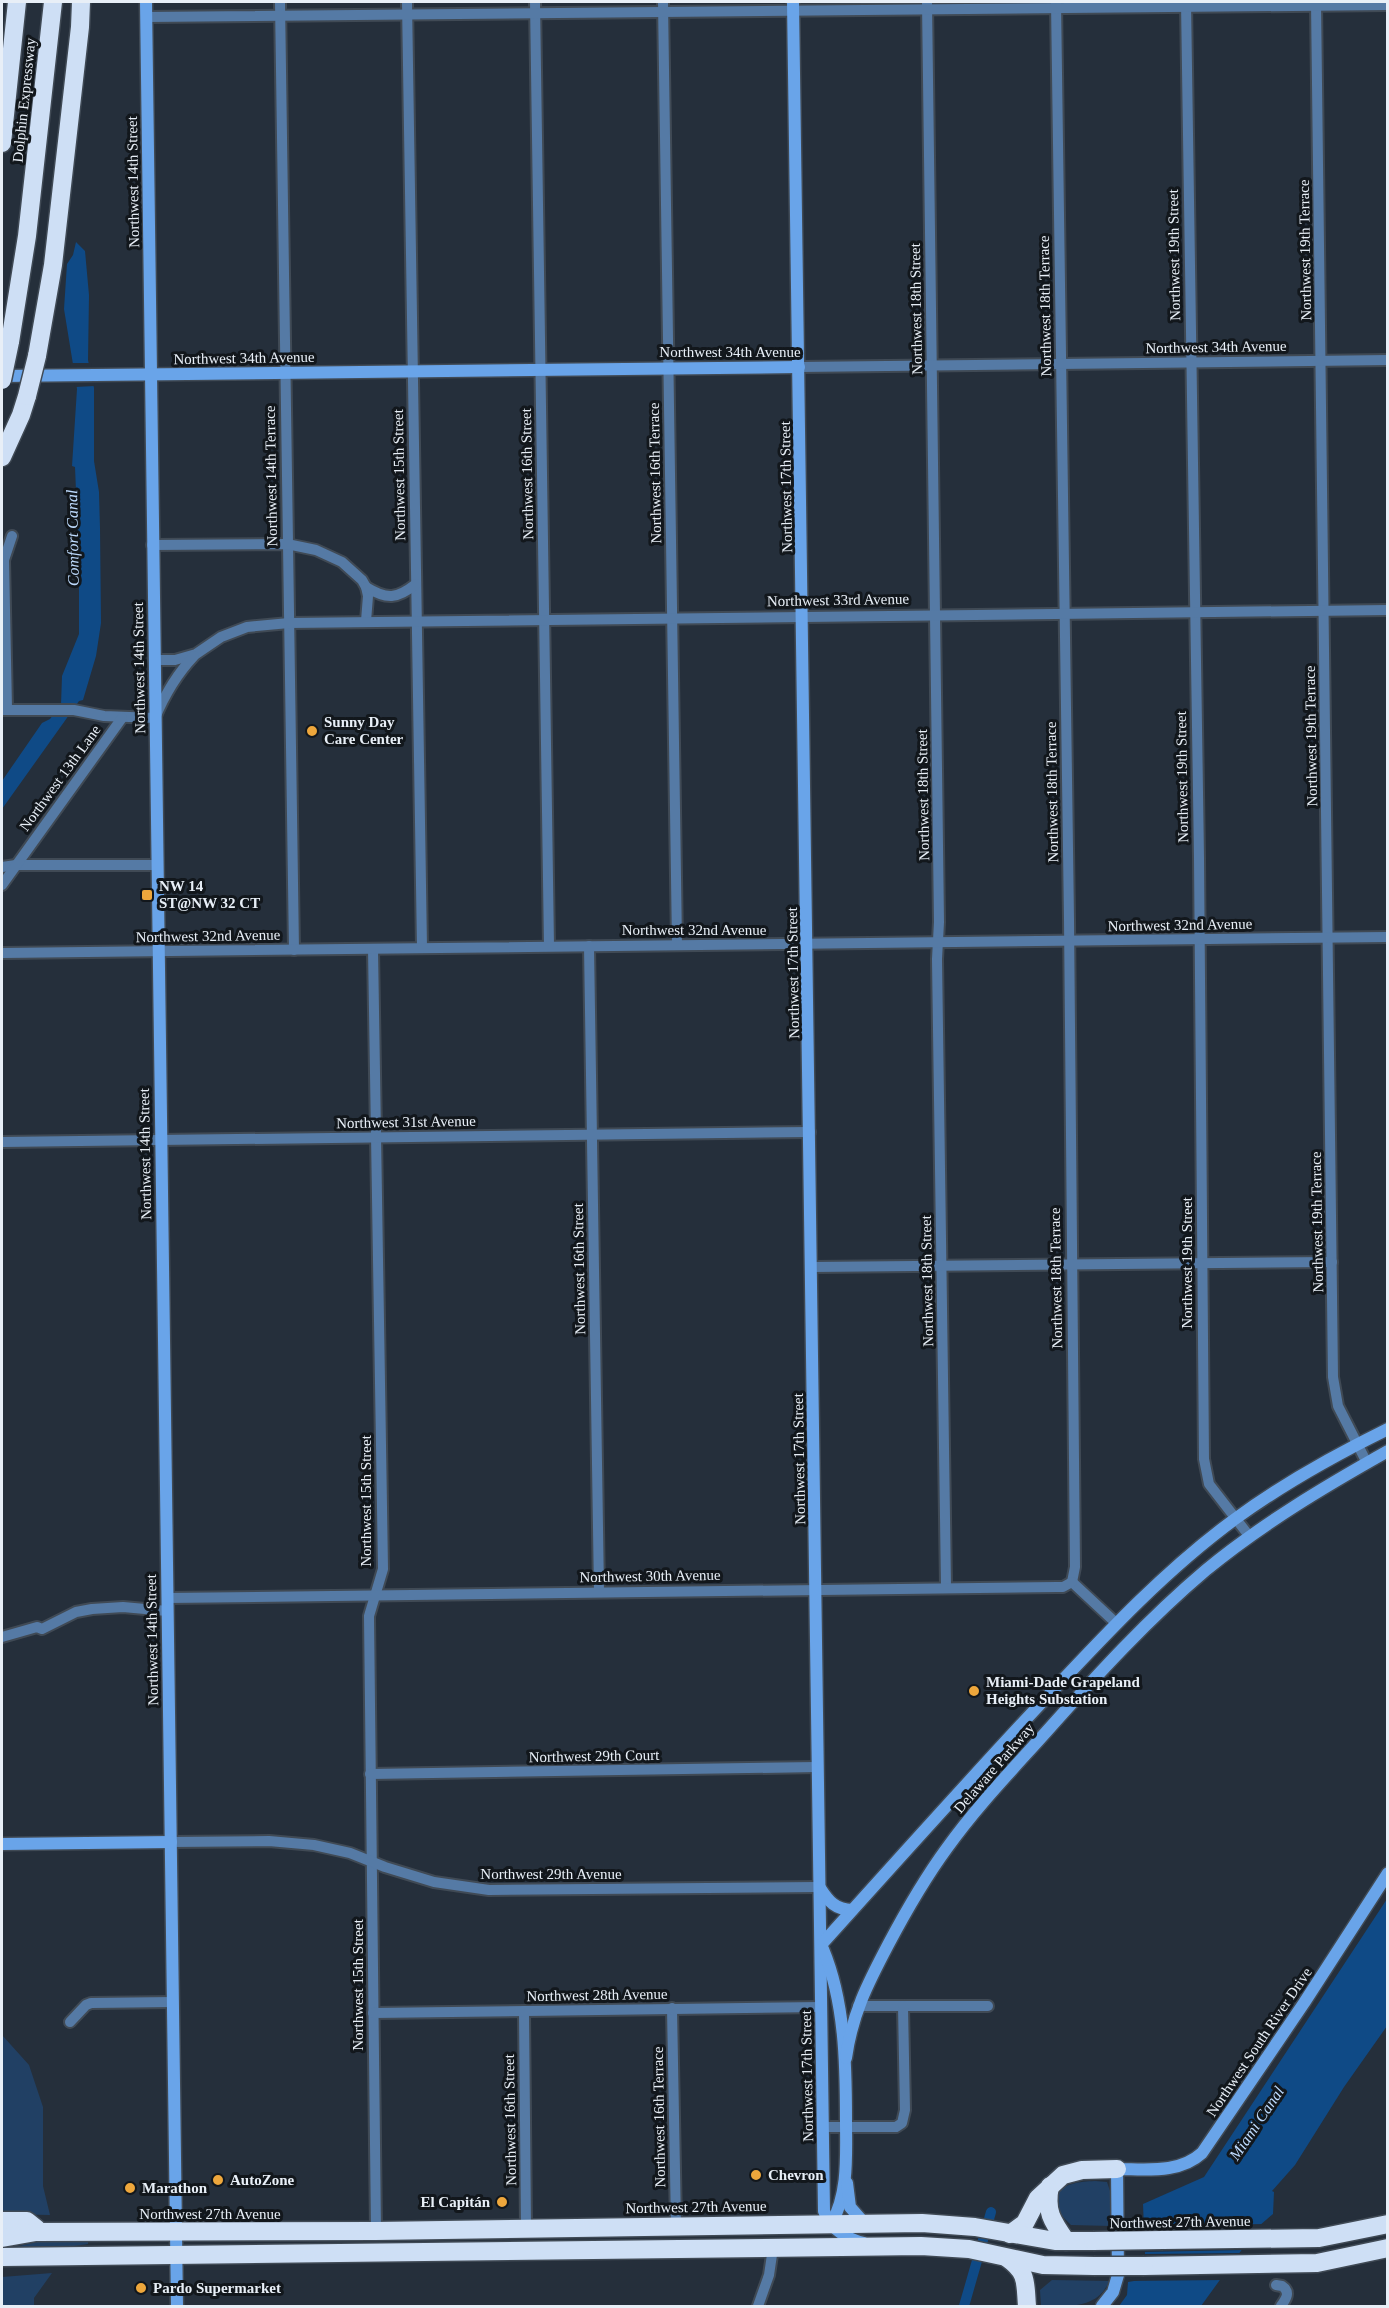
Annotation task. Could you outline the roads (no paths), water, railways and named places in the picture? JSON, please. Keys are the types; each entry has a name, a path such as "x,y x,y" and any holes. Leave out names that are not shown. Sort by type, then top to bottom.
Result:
{"highway":[{"name":"Dolphin Expressway","path":"2,142 17,2"},
{"name":"Dolphin Expressway","path":"2,378 27,236 53,2"},
{"path":"2,457 21,416 27,396 37,356 53,266 81,2"},
{"path":"80,27 89,2"},
{"path":"1010,2234 1025,2223 1038,2198 1062,2175 1071,2172 1117,2169"},
{"path":"1050,2186 1047,2201 1049,2213 1066,2241"},
{"path":"2,2221 27,2221 41,2232"},
{"name":"Northwest 27th Avenue","path":"2,2238 21,2233 41,2232 376,2231 922,2223 955,2224 1066,2241 1289,2239 1328,2238 1388,2223"},
{"path":"802,2248 812,2238 824,2233 831,2224"},
{"path":"654,2250 661,2239 676,2225"},
{"path":"540,2251 544,2243 554,2237 561,2227"},
{"path":"499,2252 507,2241 516,2239 526,2228"},
{"path":"2,2256 951,2247 1055,2266 1288,2265 1338,2260 1388,2248"},
{"path":"2,2270 17,2268 29,2257"},
{"path":"1007,2258 1022,2271 1026,2282 1028,2307"},
{"path":"1028,2307 1036,2282 1055,2266"}],"street":[{"name":"Northwest 14th Street","path":"146,2 177,2307"},
{"name":"Northwest 14th Terrace","path":"280,2 294,950"},
{"name":"Northwest 15th Street","path":"407,2 422,948"},
{"name":"Northwest 16th Street","path":"535,2 549,946"},
{"name":"Northwest 19th Terrace","path":"1316,4 1334,1388 1342,1414 1367,1463"},
{"name":"Northwest 18th Street","path":"927,5 946,1587"},
{"name":"Northwest 18th Terrace","path":"1056,5 1075,1567 1072,1582"},
{"name":"Northwest 19th Street","path":"1186,5 1204,1469 1213,1491 1250,1538"},
{"path":"146,17 535,13 663,7 1388,5"},
{"name":"Northwest 17th Street","path":"794,6 824,2211 831,2224"},
{"name":"Northwest 16th Terrace","path":"663,7 677,944"},
{"name":"Northwest 34th Avenue","path":"2,378 73,375 668,367 1388,360"},
{"path":"12,536 4,560 4,710 74,710 122,718 155,718 171,685 196,654"},
{"path":"152,545 287,544 316,550 334,557 358,575 366,587 368,596 366,621"},
{"path":"366,587 390,597 399,596 416,584"},
{"name":"Northwest 33rd Avenue","path":"196,654 212,642 240,629 257,625 289,623 1388,610"},
{"path":"154,660 175,660 196,654"},
{"name":"Northwest 13th Lane","path":"2,885 122,718"},
{"path":"2,867 16,865 158,865"},
{"name":"Northwest 32nd Avenue","path":"2,953 1388,938"},
{"name":"Northwest 16th Street","path":"589,946 599,1592"},
{"name":"Northwest 15th Street","path":"373,949 383,1569 369,1616 376,2231"},
{"name":"Northwest 31st Avenue","path":"2,1142 810,1132"},
{"path":"812,1267 1332,1262"},
{"name":"Delaware Parkway","path":"821,1945 1116,1623 1185,1560 1235,1519 1283,1487 1357,1444 1388,1429"},
{"name":"Delaware Parkway","path":"846,2058 851,2025 858,2006 914,1898 948,1846 1120,1650 1206,1570 1310,1496 1388,1451"},
{"path":"1072,1582 1116,1623"},
{"name":"Northwest 30th Avenue","path":"166,1598 1056,1587 1072,1582"},
{"path":"2,1637 37,1627 42,1629 76,1612 123,1607 166,1611"},
{"name":"Northwest 29th Court","path":"370,1774 818,1767"},
{"name":"Northwest 29th Avenue","path":"2,1844 259,1841 304,1844 343,1851 434,1882 489,1890 819,1887"},
{"name":"Northwest South River Drive","path":"1117,2169 1176,2167 1191,2162 1202,2153 1304,2003 1388,1873"},
{"path":"819,1887 833,1905 852,1910"},
{"name":"Northwest 17th Street","path":"821,1945 830,1966 846,2058 846,2174"},
{"path":"70,2022 86,2005 91,2003 173,2002"},
{"path":"858,2006 988,2006"},
{"path":"824,2127 896,2127 902,2123 905,2110 903,2006"},
{"name":"Northwest 28th Avenue","path":"373,2013 821,2007"},
{"name":"Northwest 16th Terrace","path":"672,2008 676,2225"},
{"name":"Northwest 16th Street","path":"524,2011 526,2228"},
{"path":"1102,2307 1113,2292 1118,2275 1117,2169"},
{"path":"846,2174 837,2212 831,2224 854,2241 878,2247"},
{"path":"846,2174 850,2207 865,2224"},
{"path":"758,2307 771,2265 773,2248"},
{"path":"1275,2285 1282,2286 1287,2294 1281,2307"}],"water":[{"path":"76,242 85,251 89,295 88,360 94,388 94,461 99,492 101,623 96,656 83,700 79,701 2,809 2,781 42,723 50,719 61,705 62,676 79,634 79,562 75,467 72,466 77,389 64,309 67,264 73,255"},
{"name":"Miami Canal","path":"1387,1899 1387,2026 1344,2087 1295,2165 1272,2191 1274,2192 1273,2214 1259,2226 1201,2306 1119,2306 1127,2295 1128,2282 1146,2279 1143,2204 1204,2177"}],"waterway":[{"path":"964,2306 991,2212"}],"place":[{"name":"Sunny Day Care Center","path":"312,731"},
{"name":"NW 14 ST@NW 32 CT","path":"147,895"},
{"name":"Miami-Dade Grapeland Heights Substation","path":"974,1691"},
{"name":"Chevron","path":"756,2175"},
{"name":"AutoZone","path":"218,2180"},
{"name":"Marathon","path":"130,2188"},
{"name":"El Capitán","path":"502,2202"},
{"name":"Pardo Supermarket","path":"141,2288"}],"water label":[{"name":"Comfort Canal","path":"72,538"}]}
